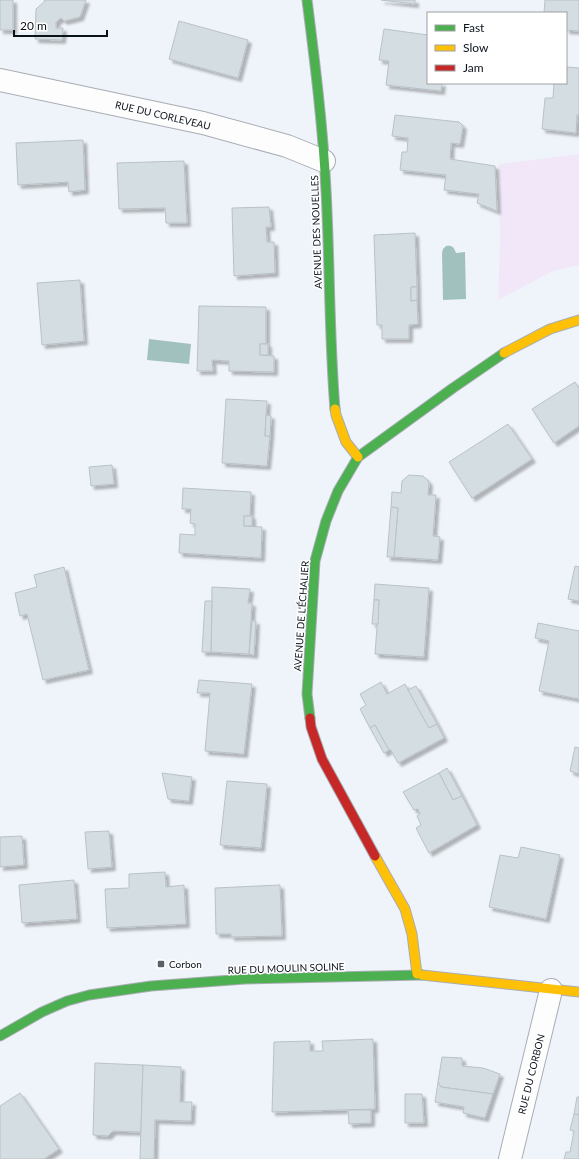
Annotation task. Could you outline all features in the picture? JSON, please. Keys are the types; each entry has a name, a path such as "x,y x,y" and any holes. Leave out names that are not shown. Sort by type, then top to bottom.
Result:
{"street":[{"name":"AVENUE DES NOUELLES","path":"307,0 318,92 324,161 329,251 332,372 336,415 346,442 358,458"},
{"name":"RUE DU CORLEVEAU","path":"0,80 203,123 286,146 324,161"},
{"name":"AVENUE DE L'ÉCHALIER","path":"417,974 412,934 405,909 322,759 311,727 307,694 315,561 326,521 338,491 358,458 447,392 504,353 550,329 579,320"},
{"name":"RUE DU MOULIN SOLINE","path":"1,1033 67,1001 89,995 151,986 245,979 417,974 579,992"},
{"name":"RUE DU CORBON","path":"510,1159 551,990"}],"shaded area":[{"path":"579,154 579,265 551,272 498,300 500,244 499,164"},
{"path":"446,246 452,247 456,253 465,252 466,299 443,300 442,253"},
{"path":"149,339 191,344 189,364 147,360"}],"building":[{"path":"0,0 13,0 13,30 0,30"},
{"path":"44,0 86,0 80,17 64,21 61,18 56,22 56,28 63,28 62,40 35,39 36,9 45,1"},
{"path":"381,0 415,0 415,4"},
{"path":"545,0 579,0 579,31 567,30 567,12 544,12"},
{"path":"179,21 248,40 238,78 169,59"},
{"path":"384,29 427,35 427,84 442,84 441,91 386,85 389,61 379,60"},
{"path":"567,67 579,68 579,115 577,115 576,133 542,129 545,98 553,98 554,84 567,84"},
{"path":"395,115 459,122 463,126 460,144 451,143 450,159 495,166 497,211 477,203 479,194 444,190 446,175 400,170 402,152 407,152 408,138 392,136"},
{"path":"83,140 85,190 69,192 68,182 18,185 16,143"},
{"path":"184,161 187,223 166,223 165,208 119,209 117,163"},
{"path":"269,207 271,227 266,227 267,242 274,242 275,273 234,276 232,208"},
{"path":"415,233 417,287 411,287 411,301 417,300 418,324 409,325 409,339 382,339 382,325 377,325 374,235"},
{"path":"80,280 84,341 42,345 37,283"},
{"path":"411,287 417,287 417,300 411,301"},
{"path":"199,306 266,307 266,344 260,344 260,355 274,356 274,372 229,371 229,361 212,360 213,371 197,371"},
{"path":"260,344 268,344 268,355 260,355"},
{"path":"575,382 579,388 579,426 554,443 532,409"},
{"path":"226,399 267,401 265,436 270,436 267,466 222,463"},
{"path":"266,415 271,416 270,436 265,436"},
{"path":"508,424 532,459 472,498 449,462"},
{"path":"112,465 114,484 91,486 89,467"},
{"path":"409,475 423,476 429,482 428,495 436,495 433,536 440,537 438,560 394,557 398,508 391,507 392,492 401,493 402,481"},
{"path":"183,488 251,492 250,516 244,516 244,526 262,527 261,558 179,553 180,534 195,535 195,524 190,523 191,509 182,509"},
{"path":"391,507 398,508 394,557 387,557"},
{"path":"244,516 252,516 252,526 244,526"},
{"path":"575,566 579,567 579,601 568,599"},
{"path":"64,567 89,670 43,680 27,614 20,616 15,593 37,587 34,575"},
{"path":"375,584 429,588 424,657 375,654 379,600 374,600"},
{"path":"212,587 250,589 248,603 252,603 249,654 211,652"},
{"path":"374,600 379,600 378,624 372,624"},
{"path":"205,601 212,601 211,652 202,652"},
{"path":"252,621 256,621 254,655 249,654"},
{"path":"538,623 579,631 579,699 539,691 549,641 535,638"},
{"path":"199,680 252,684 244,754 205,751 210,693 197,693"},
{"path":"381,682 387,694 405,684 429,728 437,724 444,738 398,763 375,725 370,728 360,709 366,705 360,694"},
{"path":"416,686 437,724 429,728 408,690"},
{"path":"375,725 389,750 384,753 370,728"},
{"path":"575,747 579,748 579,774 570,771"},
{"path":"447,768 462,796 453,800 439,773"},
{"path":"162,773 192,777 189,801 168,799"},
{"path":"439,773 453,800 462,796 477,825 429,853 416,828 421,825 417,816 420,814 418,809 414,810 403,792"},
{"path":"227,781 267,784 261,848 220,845"},
{"path":"109,831 112,867 88,869 85,832"},
{"path":"22,836 24,865 0,867 0,837"},
{"path":"521,847 560,855 546,919 489,907 500,855 518,858"},
{"path":"165,872 166,887 184,885 186,924 107,928 105,889 129,888 129,874"},
{"path":"74,880 77,919 22,923 19,885"},
{"path":"280,885 282,936 231,937 231,934 216,934 215,888"},
{"path":"373,1039 375,1109 272,1112 274,1042 310,1041 310,1051 323,1051 322,1041"},
{"path":"442,1057 462,1058 462,1066 483,1068 500,1074 493,1094 441,1087 438,1082"},
{"path":"95,1063 143,1065 141,1132 113,1131 108,1136 93,1135"},
{"path":"143,1065 181,1067 180,1102 192,1102 191,1121 155,1120 154,1159 140,1159"},
{"path":"438,1082 441,1087 493,1094 485,1118 463,1113 464,1107 435,1102"},
{"path":"20,1093 59,1149 44,1159 0,1159 0,1106"},
{"path":"405,1094 422,1094 424,1123 405,1123"},
{"path":"577,1097 579,1097 579,1115 574,1114"},
{"path":"348,1110 371,1110 371,1123 349,1124"},
{"path":"574,1114 579,1115 579,1159 564,1159 566,1152 570,1152 574,1131 570,1130"}],"traffic: fast":[{"path":"307,0 325,166 335,409"},
{"path":"310,718 307,694 315,561 326,521 338,491 358,457 504,353"},
{"path":"0,1036 42,1012 67,1001 89,995 151,986 245,979 422,975"}],"traffic: slow":[{"path":"504,353 550,329 579,320"},
{"path":"335,409 346,442 358,457"},
{"path":"375,856 405,909 412,934 417,974"},
{"path":"422,975 579,992"}],"traffic: jam":[{"path":"310,718 311,727 322,759 375,856"}],"place":[{"name":"Corbon","path":"161,964"}]}
